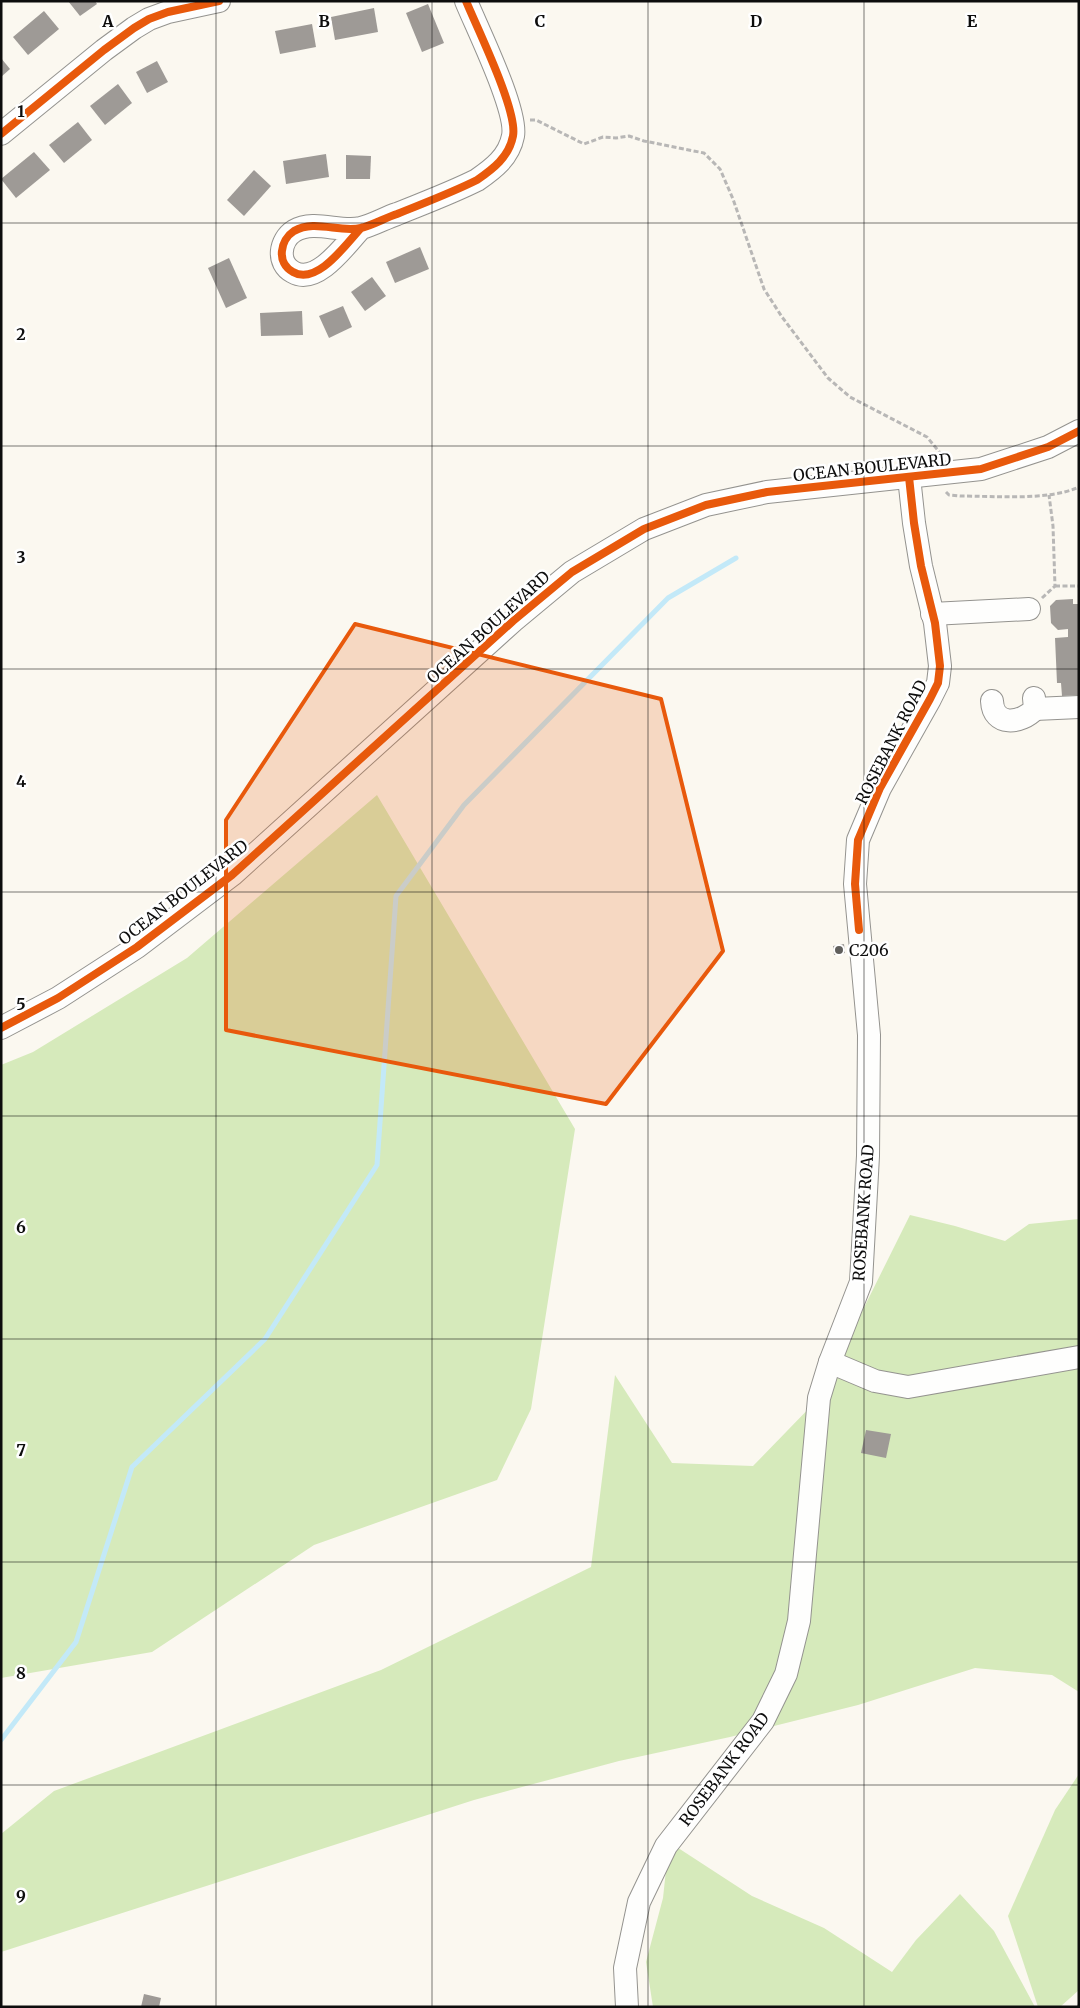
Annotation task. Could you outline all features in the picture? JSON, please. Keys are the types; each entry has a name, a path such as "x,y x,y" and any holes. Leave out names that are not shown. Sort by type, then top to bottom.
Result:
{"street":[{"path":"1,134 134,28 149,19 168,12 219,1"},
{"path":"361,228 477,180 494,168 506,153 513,136 512,119 502,88 466,1"},
{"name":"OCEAN BOULEVARD","path":"1,1028 58,998 137,947 232,874 513,621 572,572 644,529 706,505 767,492 863,480 981,469 1048,447 1079,431"},
{"name":"ROSEBANK ROAD","path":"626,2007 625,1968 639,1902 666,1846 763,1722 786,1674 799,1621 819,1398 830,1362 861,1282 868,1156 870,1035 855,884 858,840 880,788 938,683 940,666 932,614 921,566 909,477"},
{"path":"932,614 1029,609"},
{"path":"992,700 992,709 997,715 1005,720 1016,721 1027,717 1035,703 1079,707"},
{"path":"830,1362 874,1381 908,1387 1079,1357"}],"path":[{"path":"512,119 536,120 584,144 603,138 629,136 644,141 704,152 720,169 733,199 764,289 782,317 828,378 850,397 927,437 941,454 944,490 949,495 1050,495 1069,492 1079,487"},
{"path":"1050,495 1055,586"},
{"path":"1029,609 1055,586 1079,586"}],"highlighted area":[{"path":"355,624 661,699 723,951 606,1104 226,1030 226,820"}],"green space":[{"path":"377,795 575,1129 531,1409 497,1480 314,1545 152,1652 1,1678 1,1065 33,1052 187,958"},
{"path":"910,1215 1005,1241 1029,1224 1079,1219 1079,1692 1052,1675 975,1668 858,1705 730,1737 619,1761 474,1800 1,1952 1,1834 54,1791 381,1670 591,1567 615,1375 672,1463 753,1466 819,1398"},
{"path":"1079,1774 1079,1990 1060,2007 1038,2007 1008,1916 1055,1810"},
{"path":"669,1842 752,1896 824,1928 892,1972 916,1940 960,1894 994,1931 1035,2007 653,2007 646,1962 663,1898"}],"building":[{"path":"68,1 95,1 97,4 80,16"},
{"path":"428,4 444,43 422,52 406,13"},
{"path":"374,8 378,32 335,40 331,17"},
{"path":"44,11 59,29 28,55 13,37"},
{"path":"312,24 316,47 280,54 275,31"},
{"path":"1,58 10,69 1,77"},
{"path":"157,61 168,82 147,93 136,72"},
{"path":"118,84 132,103 105,125 90,106"},
{"path":"78,122 92,140 64,163 49,145"},
{"path":"34,152 50,170 16,198 1,179"},
{"path":"326,154 329,177 286,184 283,161"},
{"path":"346,155 371,156 370,179 346,179"},
{"path":"254,170 271,186 244,216 227,200"},
{"path":"420,247 429,269 395,283 386,262"},
{"path":"229,258 247,298 226,308 208,268"},
{"path":"372,277 386,296 365,311 351,292"},
{"path":"343,306 352,327 329,338 319,316"},
{"path":"302,311 303,335 261,336 260,313"},
{"path":"1073,599 1073,604 1079,604 1079,695 1062,696 1061,683 1057,683 1055,638 1068,637 1068,629 1058,630 1051,623 1050,606 1056,600"},
{"name":"C206","path":"844,944 845,953 834,955 833,946"},
{"path":"866,1430 891,1434 886,1458 861,1453"},
{"path":"144,1994 161,1998 159,2007 141,2007"}],"waterway":[{"path":"1,1740 76,1642 132,1467 265,1339 377,1165 396,896 464,805 668,598 736,558"}],"cycle path":[{"path":"1,134 134,28 149,19 168,12 219,1"},
{"path":"361,228 339,253 312,273 302,275 293,272 284,263 282,257 283,246 289,235 294,231 310,226 353,229 370,225 477,180 494,167 508,150 513,136 513,124 509,108 496,69 466,1"},
{"path":"1,1028 58,998 137,947 232,875 513,621 572,572 644,529 706,505 767,492 981,469 1048,447 1079,431"},
{"path":"859,930 855,884 858,840 880,788 938,683 940,666 935,623 921,566 909,477"}],"place":[{"name":"C206","path":"839,950"}]}
